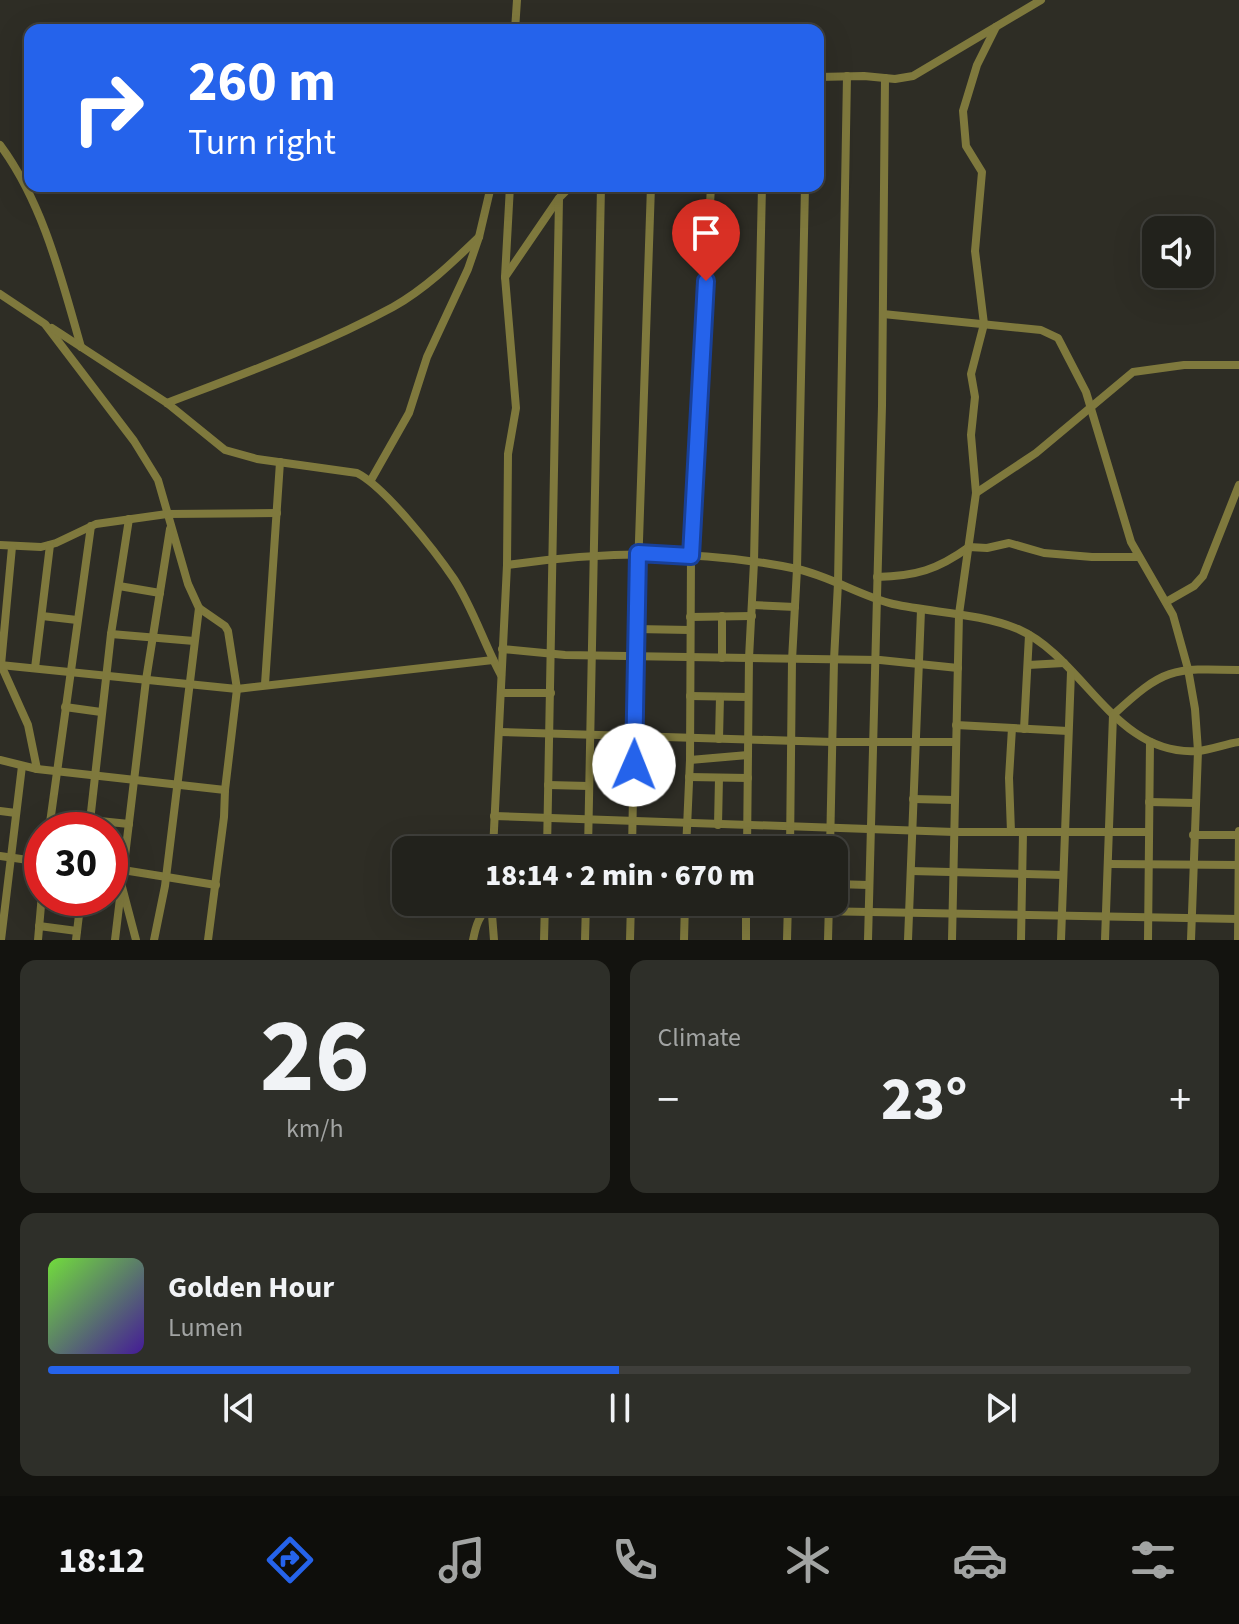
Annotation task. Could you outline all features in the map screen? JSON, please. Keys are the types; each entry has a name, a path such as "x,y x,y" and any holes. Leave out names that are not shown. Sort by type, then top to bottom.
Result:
{"street":[{"path":"515,24 517,0"},
{"path":"824,77 913,76 1041,0"},
{"path":"952,940 959,614 976,493 971,435 975,397 971,374 984,324 975,251 982,172 966,146 963,111 973,73 996,27"},
{"path":"831,836 847,76"},
{"path":"868,940 883,314 885,78"},
{"path":"0,145 14,163 24,185"},
{"path":"27,192 53,249 81,347"},
{"path":"371,480 409,413 427,357 468,269 490,192"},
{"path":"493,836 507,565 508,454 516,399 505,277 510,192"},
{"path":"505,277 565,192"},
{"path":"588,836 601,192"},
{"path":"632,836 635,656 651,192"},
{"path":"687,836 691,556 711,192"},
{"path":"748,836 748,697 762,192"},
{"path":"791,836 792,660 797,569 805,192"},
{"path":"547,836 559,198"},
{"path":"167,403 280,360 395,306 431,280 479,237"},
{"path":"0,294 167,403 225,450 357,473 371,480 455,580 502,675"},
{"path":"883,314 1052,333 1073,361 1092,406 1127,530 1138,557 1166,602 1179,632 1188,669 1198,751 1191,940"},
{"path":"45,324 134,441 158,480 188,584 199,608 225,626 232,648 237,689 208,940"},
{"path":"976,493 1036,453 1139,370 1184,365 1239,365"},
{"path":"265,684 280,462"},
{"path":"1166,602 1194,586 1203,576 1239,485"},
{"path":"0,545 26,548 50,545 91,526 167,514 277,513"},
{"path":"91,812 111,634 129,519"},
{"path":"128,832 146,680 171,525"},
{"path":"51,812 91,526"},
{"path":"877,577 918,574 951,560 969,547 987,548 1009,543 1044,553 1138,557"},
{"path":"35,668 50,545"},
{"path":"12,547 3,605 0,665 28,725 37,769"},
{"path":"507,565 638,553 754,562 797,569 877,600 1013,627 1045,644 1113,715 1150,742 1198,751 1239,742"},
{"path":"119,586 160,593"},
{"path":"752,605 795,607"},
{"path":"154,940 166,877 199,608"},
{"path":"908,940 921,610"},
{"path":"42,616 77,620"},
{"path":"722,616 722,658"},
{"path":"690,617 752,616"},
{"path":"636,629 690,630"},
{"path":"111,634 194,641"},
{"path":"1024,729 1029,635"},
{"path":"502,649 552,654 874,660 958,668"},
{"path":"0,665 237,689 493,660"},
{"path":"1028,665 1064,663"},
{"path":"1105,940 1113,715 1155,679 1188,669 1239,670"},
{"path":"1061,940 1071,672"},
{"path":"502,693 551,693"},
{"path":"690,696 748,697"},
{"path":"719,739 720,697"},
{"path":"65,707 101,712"},
{"path":"956,725 1068,731"},
{"path":"1011,832 1009,778 1012,728"},
{"path":"499,732 873,743 956,742"},
{"path":"1148,940 1150,742"},
{"path":"690,760 748,755"},
{"path":"0,760 37,769 225,790"},
{"path":"1,940 5,857 16,813 22,766"},
{"path":"689,777 748,778"},
{"path":"718,825 719,778"},
{"path":"548,785 589,786"},
{"path":"913,799 955,800"},
{"path":"1149,802 1195,803"},
{"path":"0,811 16,813"},
{"path":"494,816 870,830 1149,832"},
{"path":"1021,940 1023,832"},
{"path":"1193,835 1239,834 1238,940"},
{"path":"1108,864 1239,865"},
{"path":"128,871 216,885"},
{"path":"911,871 1063,875"},
{"path":"848,884 869,885"},
{"path":"128,910 136,940"},
{"path":"848,910 952,915 1239,919"},
{"path":"38,940 40,916"},
{"path":"115,940 118,916"},
{"path":"473,940 480,916"},
{"path":"492,916 494,940"},
{"path":"544,940 545,916"},
{"path":"585,940 586,916"},
{"path":"630,940 631,916"},
{"path":"684,940 685,916"},
{"path":"746,916 746,940"},
{"path":"787,940 788,916"},
{"path":"828,940 829,916"},
{"path":"39,926 76,935"}],"route":[{"path":"634,765 638,553 691,556 706,281"}]}
